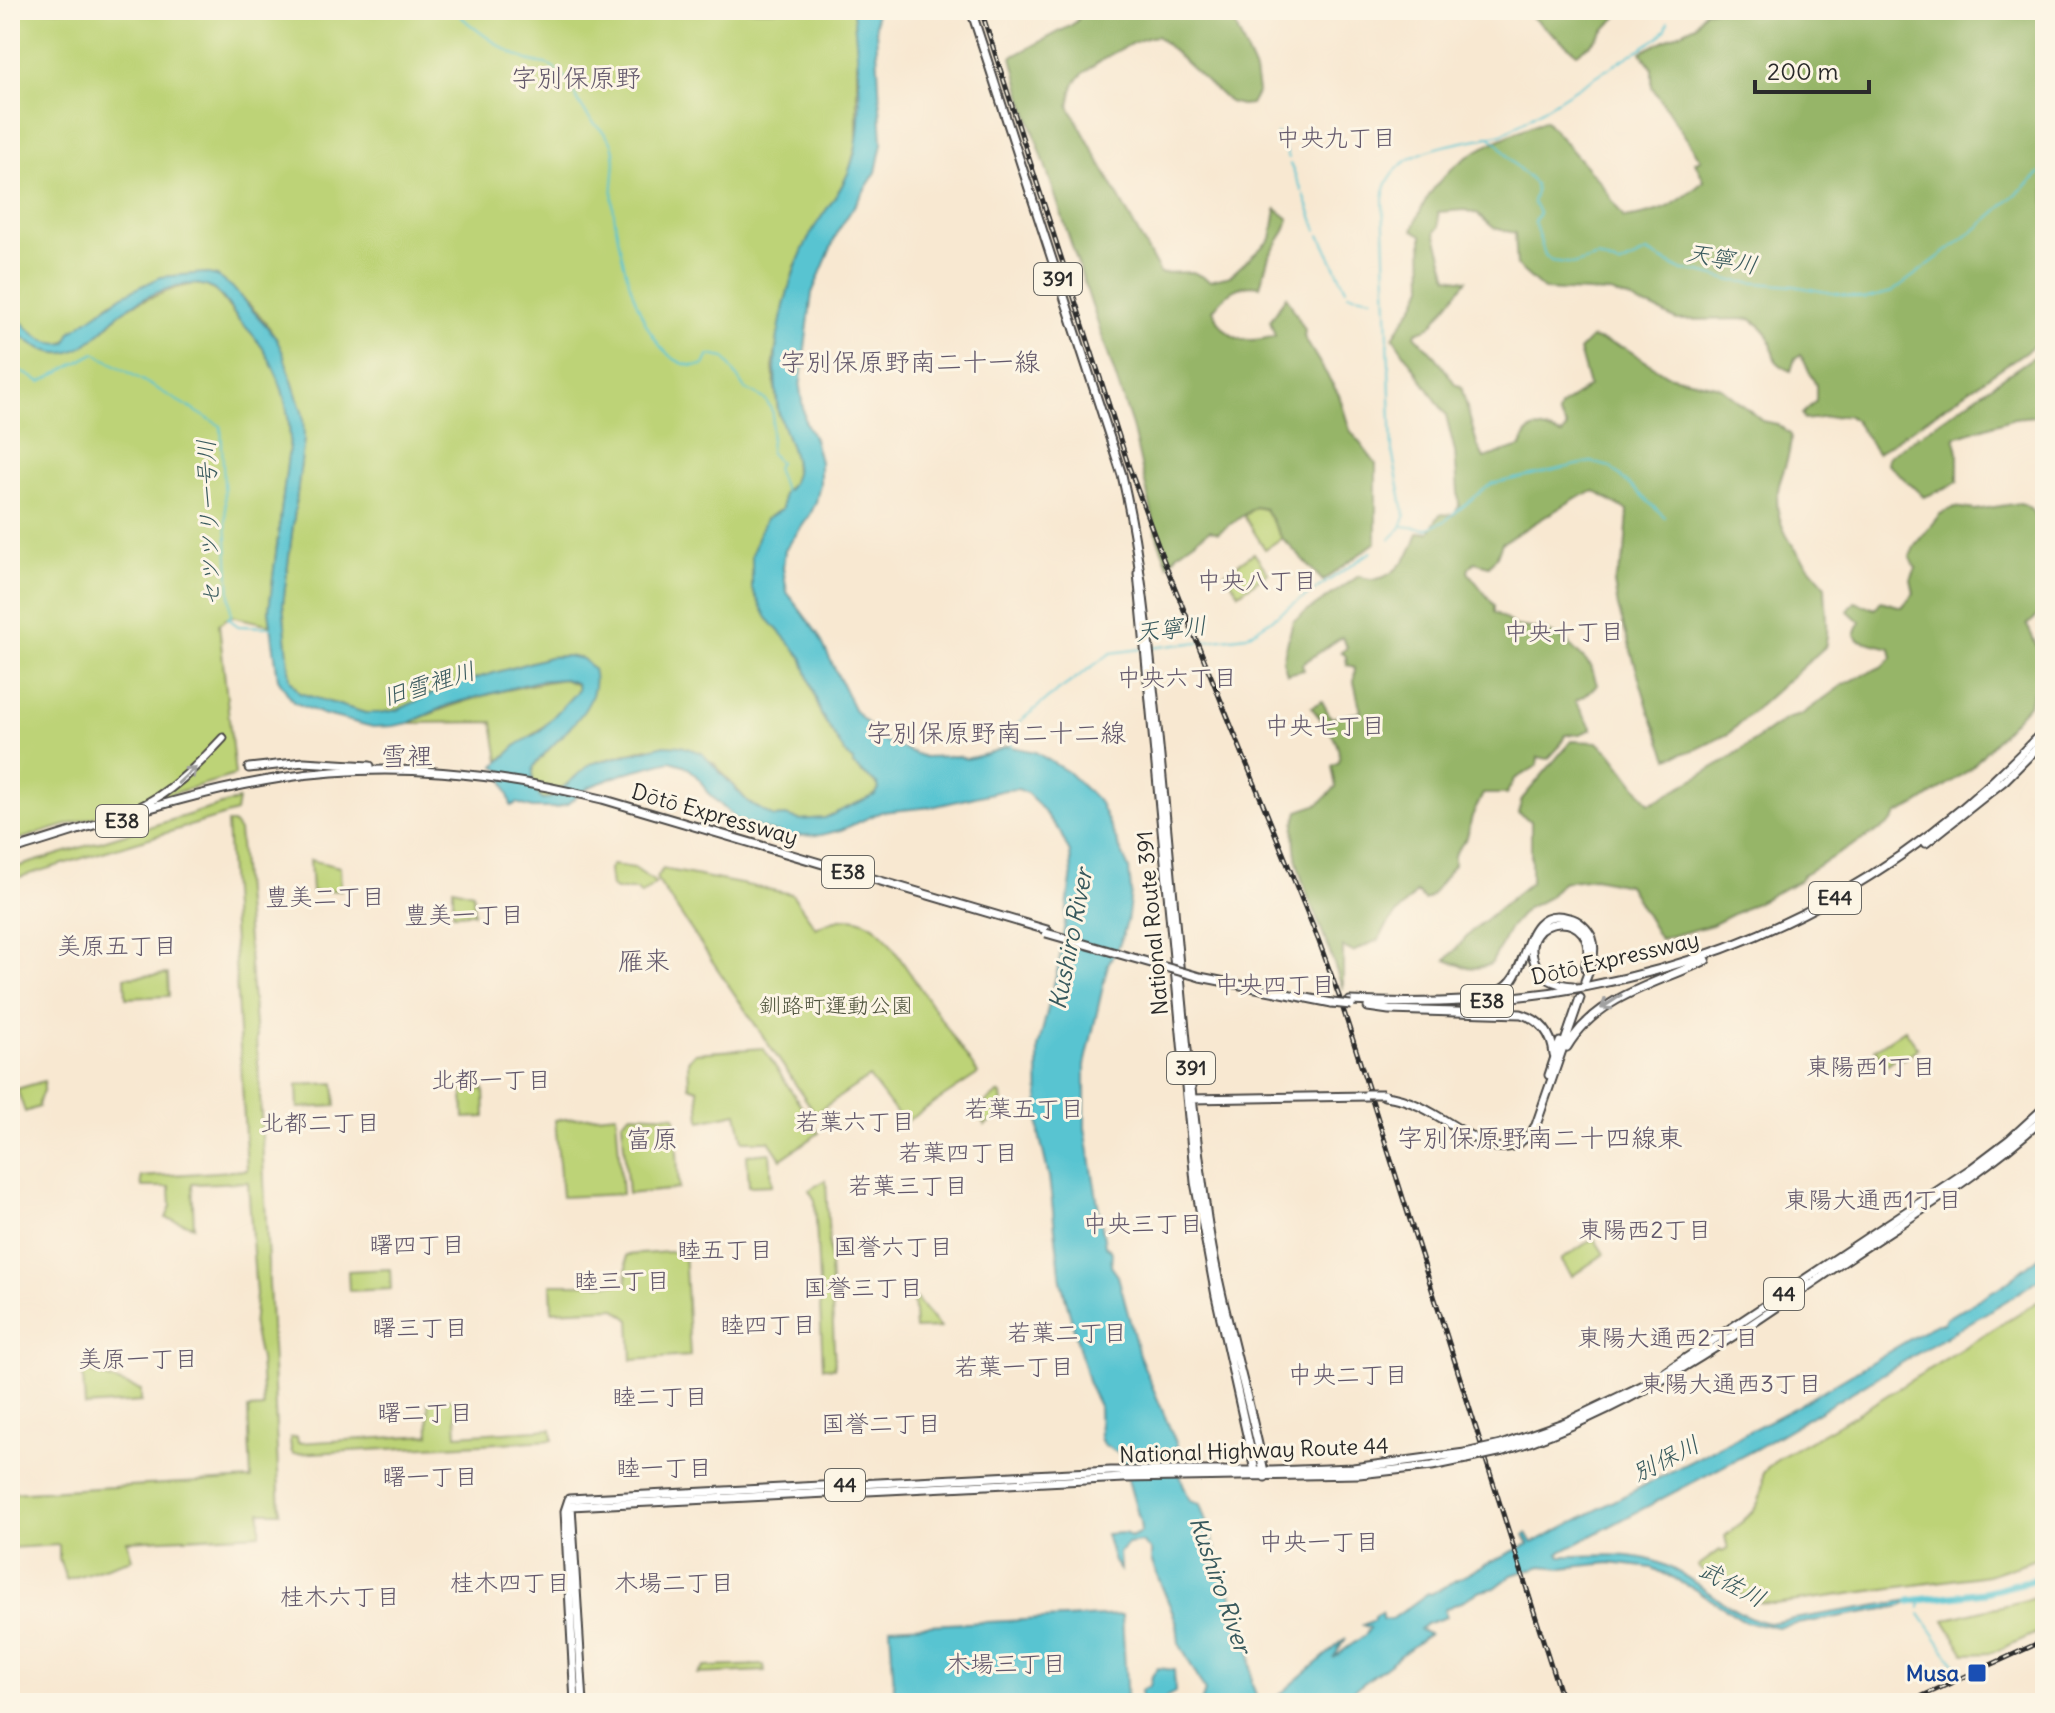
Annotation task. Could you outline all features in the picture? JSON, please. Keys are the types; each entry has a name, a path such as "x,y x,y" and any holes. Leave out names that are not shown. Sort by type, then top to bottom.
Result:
{"highway":[{"name":"National Route 391","path":"971,10 1122,475 1137,551 1206,1246 1260,1474"},
{"name":"Dōtō Expressway","path":"10,852 95,825 261,782 338,772 419,769 563,792 649,814 1200,976 1350,1003 1503,999 1580,990 1717,952 1828,902 1933,832 1999,776 2045,729"},
{"path":"95,825 159,797 185,778 223,738"},
{"name":"Dōtō Expressway","path":"1350,1003 1368,1007 1489,1004 1580,990 1708,959 1739,948 1800,920 1882,874 1968,811 2045,740"},
{"path":"249,768 304,762 419,769"},
{"name":"Dōtō Expressway","path":"261,782 391,772 490,778"},
{"name":"Dōtō Expressway","path":"10,852 234,788"},
{"path":"1191,1098 1384,1095 1419,1105 1490,1146 1510,1147 1525,1140 1536,1125 1594,951 1591,936 1574,919 1555,917 1543,921 1531,933 1518,972 1501,990 1479,997 1403,1004"},
{"path":"1580,990 1589,951 1584,934 1566,923 1552,923 1540,931 1533,944 1533,957 1539,970 1549,980 1563,986 1599,984"},
{"path":"1557,1060 1586,1023 1613,1000 1708,959"},
{"path":"1368,1007 1528,1016 1545,1028 1557,1060"},
{"name":"National Highway Route 44","path":"1502,1448 1598,1408 1688,1359 1972,1168 2045,1107"},
{"name":"National Highway Route 44","path":"575,1628 571,1506 1123,1475 1260,1474 1386,1465 1466,1456 1573,1427 1670,1378 1983,1168 2045,1117"},
{"name":"44","path":"575,1628 575,1703"},
{"name":"44","path":"575,1628 583,1703"}],"green space":[{"path":"10,10 853,10 857,46 857,143 848,175 795,267 784,306 773,368 778,412 794,453 795,473 791,485 783,493 782,509 770,516 779,630 802,657 821,715 845,753 853,765 878,785 875,795 825,818 800,820 774,817 748,802 714,763 647,748 590,764 551,798 542,799 534,784 534,766 585,709 583,659 567,656 549,657 446,687 398,710 379,713 365,713 299,693 290,679 283,604 304,439 297,400 279,346 256,312 217,276 162,285 121,297 105,307 69,340 58,345 37,337 10,309"},
{"path":"1075,10 1191,10 1195,13 1229,10 1255,72 1258,91 1251,104 1229,102 1157,36 1101,60 1082,75 1074,84 1069,106 1160,273 1193,272 1210,281 1230,276 1271,239 1276,209 1289,219 1269,256 1260,286 1233,290 1213,310 1224,328 1237,338 1264,339 1275,336 1270,321 1286,296 1305,330 1304,337 1339,395 1350,430 1376,464 1376,542 1323,581 1282,538 1265,509 1255,507 1218,533 1210,530 1179,552 1168,565 1158,539 1132,426 1022,96 1012,57 1072,25 1078,19"},
{"path":"1523,10 1623,10 1592,43 1577,53"},
{"path":"1705,10 2045,10 2045,338 1877,453 1855,421 1847,415 1804,420 1802,414 1816,401 1816,385 1803,359 1800,355 1795,358 1791,371 1780,364 1774,358 1767,333 1751,319 1677,320 1610,293 1544,290 1517,266 1515,233 1494,228 1477,214 1466,210 1438,212 1439,227 1435,232 1448,277 1467,280 1430,327 1415,335 1456,385 1461,386 1477,444 1484,458 1521,447 1528,432 1533,429 1562,435 1567,427 1558,414 1560,407 1589,386 1579,350 1591,338 1625,348 1667,375 1720,387 1763,421 1777,424 1791,435 1789,454 1779,485 1779,514 1789,540 1825,585 1826,640 1825,647 1728,734 1697,749 1668,758 1649,711 1618,607 1614,583 1625,553 1628,511 1594,491 1576,498 1502,543 1489,566 1475,562 1468,572 1494,605 1494,612 1516,626 1544,630 1566,641 1591,666 1597,685 1575,701 1592,729 1565,735 1548,759 1538,757 1537,766 1515,779 1506,794 1483,794 1472,816 1467,837 1454,855 1454,865 1429,898 1424,900 1417,892 1390,921 1378,940 1353,952 1343,947 1343,989 1302,880 1294,838 1298,811 1319,804 1336,787 1332,766 1339,762 1338,747 1331,732 1311,707 1322,701 1331,718 1361,712 1354,682 1355,667 1347,665 1346,656 1341,652 1347,648 1342,637 1302,664 1304,670 1287,674 1283,660 1293,621 1359,576 1369,579 1388,575 1404,561 1418,533 1429,532 1440,514 1454,515 1459,506 1455,452 1446,415 1393,337 1423,286 1422,235 1413,230 1434,187 1448,172 1482,148 1545,120 1600,182 1624,218 1658,211 1685,197 1704,181 1695,162 1701,160 1652,87 1652,68 1641,52 1696,25"},
{"path":"194,284 208,287 219,294 265,349 282,386 289,427 269,610 271,625 231,616 219,624 235,775 10,842 10,326 20,336 51,352 103,330 121,312 139,302"},
{"path":"2045,349 2045,415 2014,418 1955,437 1958,481 1924,497 1887,463 1889,456"},
{"path":"2020,503 2033,512 2042,540 2045,539 2045,610 2027,625 2045,664 2045,674 2038,681 2028,705 1969,770 1915,806 1897,814 1891,823 1804,874 1799,881 1712,925 1660,939 1628,885 1594,878 1562,882 1549,897 1526,909 1511,926 1491,964 1468,967 1446,960 1473,930 1531,882 1531,821 1518,813 1522,799 1571,741 1597,742 1611,753 1649,803 1656,801 1728,759 1786,719 1801,715 1844,684 1883,666 1892,658 1890,648 1858,640 1855,635 1860,622 1848,611 1855,602 1875,609 1881,601 1902,607 1914,593 1911,579 1916,568 1910,557 1914,546 1940,514 1955,507 1975,510"},
{"path":"1255,507 1265,509 1282,538 1265,549 1244,516"},
{"path":"1254,553 1268,573 1239,593 1225,573"},
{"path":"564,679 579,686 574,697 544,726 499,761 493,722 409,723 485,696"},
{"path":"238,800 236,812 10,880 10,869"},
{"path":"227,823 233,823 239,831 259,1075 280,1512 260,1512 260,1534 127,1541 132,1559 66,1580 59,1558 59,1545 10,1548 10,1493 251,1479 248,1409 263,1408 260,1359 253,1327 256,1295 248,1182 192,1184 194,1226 166,1218 171,1206 170,1187 142,1187 141,1177 247,1170"},
{"path":"310,860 340,867 341,890 312,892"},
{"path":"612,865 634,868 656,883 641,895 637,890 616,890 611,887 609,869"},
{"name":"釧路町運動公園","path":"663,869 792,894 816,928 845,918 871,925 887,939 978,1074 904,1123 869,1077 815,1113 656,878"},
{"path":"453,888 473,893 474,913 453,914"},
{"path":"168,974 169,996 126,998 125,977"},
{"path":"1905,1029 1918,1048 1903,1059 1900,1055 1886,1065 1875,1049"},
{"path":"763,1048 819,1133 781,1159 769,1141 743,1141 737,1113 700,1121 698,1089 689,1086 688,1061 695,1053"},
{"path":"44,1081 39,1107 25,1112 17,1089"},
{"path":"334,1083 336,1106 298,1108 297,1085"},
{"path":"484,1089 485,1117 464,1118 463,1090"},
{"path":"998,1093 1001,1094 1003,1113 985,1125 975,1110"},
{"path":"616,1114 622,1194 562,1197 555,1120"},
{"path":"631,1114 675,1116 679,1189 628,1194 622,1122"},
{"path":"770,1153 772,1185 749,1186 747,1155"},
{"path":"826,1180 835,1368 823,1367 815,1200 809,1190"},
{"path":"1594,1238 1604,1254 1572,1276 1561,1260"},
{"path":"684,1251 690,1356 632,1360 630,1320 615,1308 552,1311 551,1284 627,1284 626,1255"},
{"path":"390,1269 391,1289 349,1291 348,1271"},
{"path":"913,1295 940,1328 915,1329"},
{"path":"2045,1297 2045,1556 1988,1575 1775,1604 1745,1597 1700,1569 1698,1566 1720,1550 1728,1549 1725,1536 1754,1510 1761,1495 1763,1473 1777,1459 1855,1415"},
{"path":"86,1371 141,1390 141,1402 85,1406 83,1376"},
{"path":"455,1399 457,1435 552,1429 553,1440 293,1454 291,1450 290,1438 297,1437 298,1443 429,1435 428,1401"},
{"path":"2045,1595 2045,1629 1992,1653 1965,1654 1944,1620 2020,1602"},
{"path":"764,1665 765,1671 698,1674 705,1667"}],"water":[{"name":"Kushiro River","path":"853,10 875,10 882,143 876,172 838,231 812,293 800,388 805,421 820,462 820,484 810,515 785,550 783,568 787,592 818,634 855,711 884,741 924,757 958,756 966,759 1007,746 1035,752 1068,772 1100,803 1129,869 1131,892 1127,922 1108,964 1085,1065 1085,1128 1105,1245 1112,1252 1111,1266 1118,1276 1139,1355 1177,1445 1182,1481 1190,1501 1200,1504 1250,1648 1252,1684 1259,1703 1201,1703 1205,1691 1179,1643 1177,1623 1151,1560 1151,1551 1142,1542 1127,1544 1119,1553 1120,1570 1114,1562 1106,1534 1125,1533 1131,1537 1141,1532 1121,1455 1103,1444 1100,1438 1099,1406 1090,1388 1061,1281 1049,1177 1039,1134 1038,1048 1059,964 1072,873 1070,853 1060,832 1037,803 1018,789 1005,790 932,807 881,812 841,830 821,835 788,836 738,821 707,792 692,771 670,761 589,787 567,804 556,808 532,808 517,803 511,806 502,772 495,766 518,744 539,732 578,690 576,683 564,679 538,681 448,705 409,723 373,727 322,714 293,702 278,679 269,610 290,439 289,423 283,391 271,362 219,293 193,284 167,289 123,311 92,340 70,352 45,350 10,326 10,309 41,339 57,344 66,343 71,332 123,295 161,277 204,273 217,276 232,287 275,336 303,415 304,439 283,604 290,679 299,693 365,713 379,713 398,710 446,687 549,657 583,659 593,669 591,697 575,722 534,766 534,783 542,799 551,798 590,764 665,745 681,746 702,753 748,802 774,817 800,820 825,818 875,795 878,785 853,765 845,753 821,714 802,657 767,618 752,589 752,555 766,519 782,509 783,493 795,475 792,452 778,408 775,372 778,335 802,251 845,179 856,145 859,86"},
{"path":"2045,1252 2045,1275 2006,1301 1756,1449 1559,1553 1561,1556 1631,1556 1654,1561 1684,1575 1739,1612 1769,1623 1910,1600 1919,1603 1910,1602 1902,1606 1779,1627 1746,1622 1696,1590 1653,1568 1609,1563 1562,1568 1542,1566 1512,1575 1495,1588 1481,1591 1444,1610 1446,1617 1419,1630 1429,1634 1337,1703 1270,1703 1346,1638 1333,1658 1365,1635 1370,1628 1363,1625 1374,1620 1374,1616 1382,1612 1382,1619 1391,1620 1428,1593 1529,1544 1524,1535 1527,1533 1533,1543 1794,1408 1937,1323 1944,1323 1945,1319 2003,1285"},
{"path":"1122,1615 1127,1703 895,1703 890,1627"},
{"path":"1158,1668 1174,1670 1175,1692 1163,1703 1141,1702 1141,1690 1150,1686"}],"waterway":[{"path":"454,10 510,52 533,62 550,65 560,72 583,110 610,140 615,159 613,205 620,249 650,331 665,351 683,363 704,365 709,355 725,358 744,388 766,400 773,413 770,453 779,462 776,468 785,492"},
{"name":"天寧川","path":"1390,539 1400,529 1405,517 1392,451 1383,199 1388,181 1398,168 1429,150 1502,134 1513,128 1659,37 1668,22"},
{"path":"1277,133 1289,158"},
{"name":"天寧川","path":"1490,137 1535,184 1533,202 1539,213 1534,222 1545,255 1551,261 1575,264 1598,257 1619,266 1647,252 1683,271 1864,299 1892,292 1980,226 2045,169"},
{"path":"1290,164 1302,191"},
{"path":"1304,195 1317,230"},
{"path":"1320,235 1346,289"},
{"path":"1348,294 1373,298"},
{"name":"セツツリ一号川","path":"10,365 41,382 95,353 221,426 231,616 228,618 238,626 272,627"},
{"path":"1403,526 1426,529 1445,521 1491,484 1591,462 1610,467 1665,517"},
{"name":"天寧川","path":"1151,648 1247,636 1371,552"},
{"name":"天寧川","path":"1011,748 1011,738 1019,722 1051,696 1111,653 1141,649"},
{"name":"武佐川","path":"1910,1601 1985,1592 2045,1577"},
{"name":"武佐川","path":"1920,1602 1920,1608"},
{"path":"1920,1614 1963,1671"}],"tunnel":[{"path":"1575,998 1581,981"}],"railway":[{"path":"981,10 1129,467 1339,996 1563,1703"},
{"path":"1907,1703 2045,1640"}],"place":[{"name":"Musa","path":"1977,1673"}],"district":[{"name":"字別保原野","path":"576,78"},
{"name":"中央九丁目","path":"1336,138"},
{"name":"字別保原野南二十一線","path":"910,362"},
{"name":"中央八丁目","path":"1257,581"},
{"name":"中央十丁目","path":"1564,632"},
{"name":"中央六丁目","path":"1177,678"},
{"name":"中央七丁目","path":"1325,726"},
{"name":"字別保原野南二十二線","path":"996,733"},
{"name":"雪裡","path":"407,756"},
{"name":"豊美二丁目","path":"325,897"},
{"name":"豊美一丁目","path":"464,915"},
{"name":"美原五丁目","path":"117,946"},
{"name":"雁来","path":"644,961"},
{"name":"中央四丁目","path":"1275,985"},
{"name":"東陽西1丁目","path":"1871,1067"},
{"name":"北都一丁目","path":"491,1080"},
{"name":"若葉五丁目","path":"1024,1109"},
{"name":"若葉六丁目","path":"855,1122"},
{"name":"北都二丁目","path":"320,1123"},
{"name":"字別保原野南二十四線東","path":"1540,1138"},
{"name":"富原","path":"652,1139"},
{"name":"若葉四丁目","path":"958,1153"},
{"name":"若葉三丁目","path":"908,1186"},
{"name":"東陽大通西1丁目","path":"1873,1200"},
{"name":"中央三丁目","path":"1143,1224"},
{"name":"東陽西2丁目","path":"1645,1230"},
{"name":"曙四丁目","path":"417,1245"},
{"name":"国誉六丁目","path":"893,1247"},
{"name":"睦五丁目","path":"725,1250"},
{"name":"睦三丁目","path":"622,1281"},
{"name":"国誉三丁目","path":"863,1288"},
{"name":"睦四丁目","path":"768,1325"},
{"name":"曙三丁目","path":"420,1328"},
{"name":"若葉二丁目","path":"1067,1333"},
{"name":"東陽大通西2丁目","path":"1668,1338"},
{"name":"美原一丁目","path":"138,1359"},
{"name":"若葉一丁目","path":"1014,1367"},
{"name":"中央二丁目","path":"1348,1375"},
{"name":"東陽大通西3丁目","path":"1731,1384"},
{"name":"睦二丁目","path":"660,1397"},
{"name":"曙二丁目","path":"425,1413"},
{"name":"国誉二丁目","path":"881,1424"},
{"name":"睦一丁目","path":"664,1468"},
{"name":"曙一丁目","path":"430,1477"},
{"name":"中央一丁目","path":"1319,1542"},
{"name":"桂木四丁目","path":"510,1583"},
{"name":"木場二丁目","path":"674,1583"},
{"name":"桂木六丁目","path":"340,1597"},
{"name":"木場三丁目","path":"1006,1664"}],"water label":[{"name":"旧雪裡川","path":"429,684"},
{"name":"別保川","path":"1666,1459"}]}
